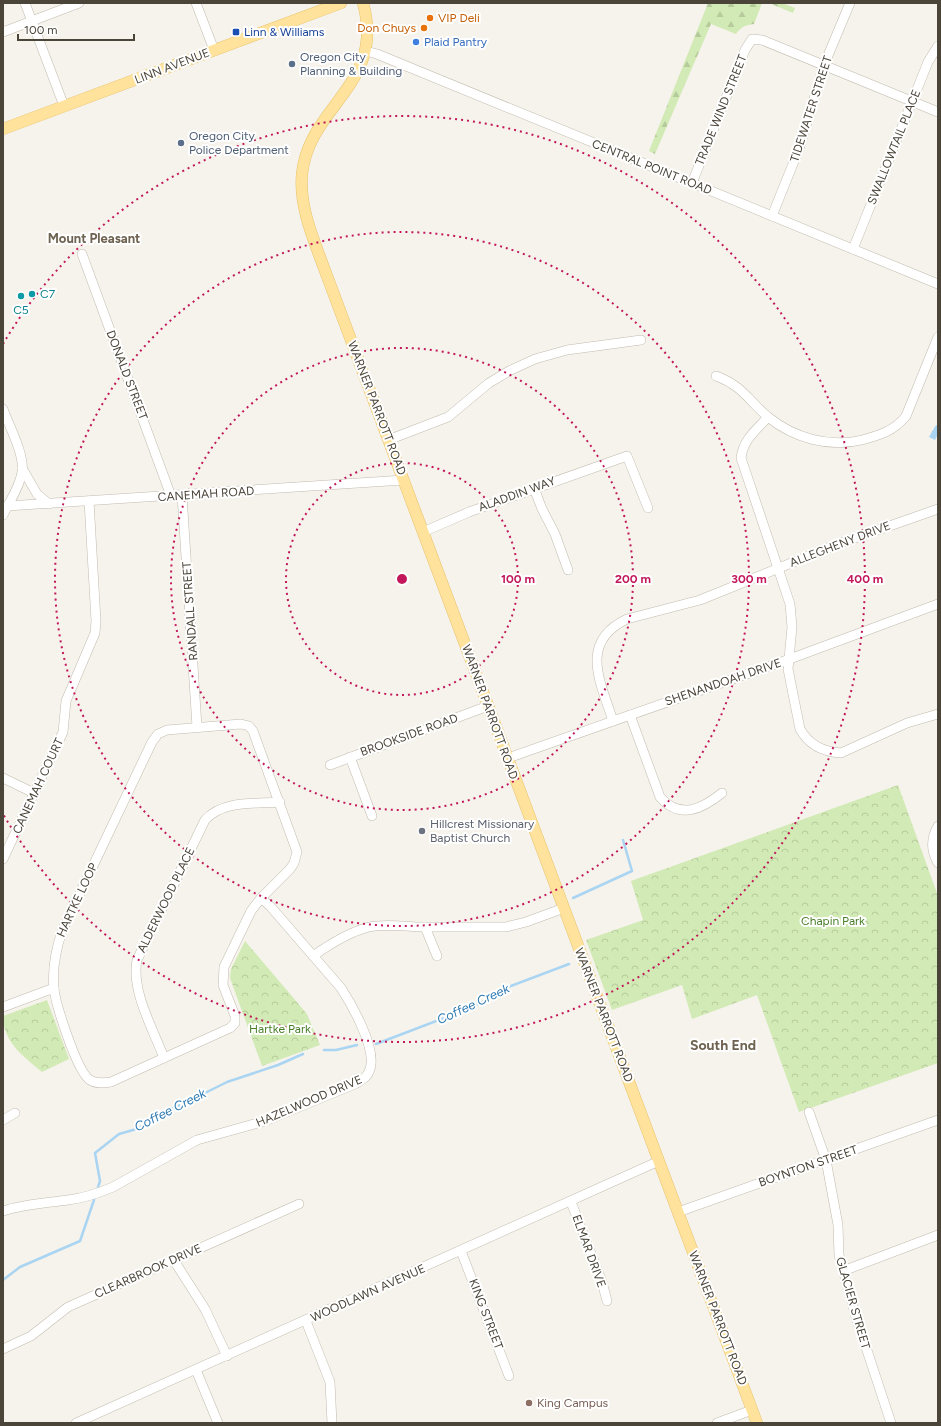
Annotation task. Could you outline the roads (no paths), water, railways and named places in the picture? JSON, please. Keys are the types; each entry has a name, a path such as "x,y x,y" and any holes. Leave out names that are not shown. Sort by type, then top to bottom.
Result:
{"main road":[{"name":"LINN AVENUE","path":"3,129 341,3"},
{"name":"WARNER PARROTT ROAD","path":"363,3 367,27 366,51 361,64 345,94 320,126 310,144 304,161 302,185 303,204 314,239 388,440 757,1423"}],"street":[{"path":"25,3 64,106"},
{"path":"3,32 79,3"},
{"path":"196,3 214,50"},
{"name":"TIDEWATER STREET","path":"772,216 799,149 824,65 850,3"},
{"name":"TRADE WIND STREET","path":"692,183 745,50 752,39 762,40 824,65"},
{"name":"SWALLOWTAIL PLACE","path":"853,249 931,55 938,46"},
{"name":"CENTRAL POINT ROAD","path":"366,51 938,284"},
{"path":"824,65 938,112"},
{"name":"DONALD STREET","path":"82,254 171,496"},
{"path":"716,376 731,382 741,389 768,417 795,433 826,443 852,442 889,432 900,424 906,416 938,337"},
{"path":"388,440 448,417 489,383 535,359 566,350 641,340"},
{"path":"3,410 20,455 22,468 20,480 3,515"},
{"path":"768,417 746,440 742,449 742,458 788,593 792,615 792,638 787,660 800,729 805,737 816,746 830,752 841,753 851,750 907,723 938,714"},
{"name":"ALADDIN WAY","path":"423,532 469,512 612,460 627,456 648,508"},
{"path":"22,468 37,494 49,504"},
{"name":"CANEMAH ROAD","path":"8,506 404,480"},
{"path":"534,488 542,509 555,534 568,570"},
{"name":"RANDALL STREET","path":"182,495 197,727"},
{"name":"CANEMAH COURT","path":"3,859 63,732 66,701 95,633 96,621 89,501"},
{"name":"ALLEGHENY DRIVE","path":"613,721 598,675 596,663 600,644 611,628 626,619 700,600 838,544 938,509"},
{"name":"SHENANDOAH DRIVE","path":"508,758 787,660 938,604"},
{"name":"BROOKSIDE ROAD","path":"330,765 488,706"},
{"path":"630,715 660,797 666,804 673,809 687,811 710,803 722,793"},
{"name":"HARTKE LOOP","path":"241,724 249,726 280,802 295,845 296,857 290,869 261,898 244,924 224,967 224,985 235,1016 235,1023 230,1028 164,1058 110,1082 100,1083 90,1080 82,1070 66,1032 54,988 55,958 62,932 152,742 162,731 197,727 241,724"},
{"path":"350,757 372,816"},
{"path":"3,778 34,793"},
{"name":"ALDERWOOD PLACE","path":"164,1058 139,992 136,980 137,960 205,820 210,814 224,807 280,802"},
{"path":"938,826 933,834 932,846 938,863"},
{"name":"HAZELWOOD DRIVE","path":"3,1211 22,1206 70,1200 100,1192 197,1140 265,1121 355,1084 366,1077 372,1063 372,1056 358,1019 340,988 270,906 261,898"},
{"path":"313,956 339,939 368,928 506,927 526,922 564,908"},
{"path":"425,927 437,956"},
{"path":"3,1007 54,988"},
{"name":"GLACIER STREET","path":"809,1112 826,1160 838,1225 838,1251 843,1271 891,1423"},
{"path":"3,1120 15,1113"},
{"name":"BOYNTON STREET","path":"678,1212 938,1120"},
{"name":"WOODLAWN AVENUE","path":"76,1423 571,1202 659,1161"},
{"name":"ELMAR DRIVE","path":"571,1202 602,1282 606,1301"},
{"name":"CLEARBROOK DRIVE","path":"3,1349 31,1336 68,1307 299,1204"},
{"path":"843,1271 938,1235"},
{"name":"KING STREET","path":"461,1251 509,1376"},
{"path":"173,1259 205,1309 226,1356"},
{"path":"306,1321 330,1382 332,1423"},
{"path":"196,1370 218,1423"},
{"path":"717,1423 752,1410"}],"water":[{"path":"936,425 938,426 938,434 935,440 929,437"}],"waterway":[{"name":"Coffee Creek","path":"573,898 632,871 623,840"},
{"name":"Coffee Creek","path":"376,1044 465,1010 487,1000 508,987 569,964"},
{"name":"Coffee Creek","path":"324,1050 336,1050 357,1045"},
{"name":"Coffee Creek","path":"98,1187 100,1181 95,1153 119,1134 140,1128 150,1118 183,1104 227,1082 278,1065 303,1054"},
{"name":"Coffee Creek","path":"3,1280 20,1267 80,1241 94,1200"}],"place":[{"name":"VIP Deli","path":"430,18"},
{"name":"Don Chuys","path":"424,28"},
{"name":"Linn & Williams","path":"236,32"},
{"name":"Plaid Pantry","path":"416,42"},
{"name":"Oregon City Planning & Building","path":"292,64"},
{"name":"Oregon City Police Department","path":"181,143"},
{"name":"C7","path":"32,294"},
{"name":"C5","path":"21,296"},
{"name":"Hillcrest Missionary Baptist Church","path":"422,831"},
{"name":"King Campus","path":"529,1403"}],"district":[{"name":"Mount Pleasant","path":"94,238"},
{"name":"South End","path":"723,1045"}],"park label":[{"name":"Chapin Park","path":"833,921"},
{"name":"Hartke Park","path":"280,1029"}]}
